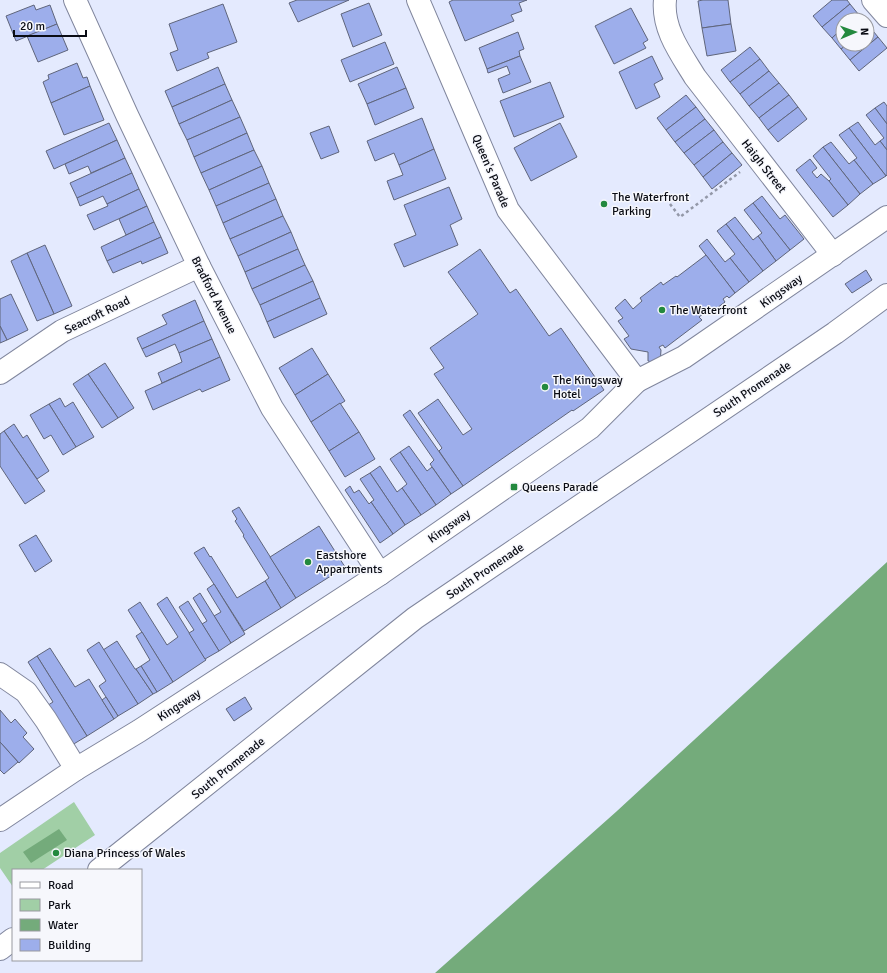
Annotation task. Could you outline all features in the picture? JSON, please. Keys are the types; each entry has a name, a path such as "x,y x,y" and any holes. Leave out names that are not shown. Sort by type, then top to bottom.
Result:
{"street":[{"name":"Bradford Avenue","path":"75,0 124,108 199,266 272,408 380,574"},
{"name":"Queen's Parade","path":"418,0 508,210 638,381"},
{"name":"Haigh Street","path":"665,0 664,6 669,32 695,77 833,255"},
{"path":"873,0 887,16"},
{"name":"Kingsway","path":"0,820 76,769 139,731 380,574 590,428 638,381 684,357 887,217"},
{"name":"Seacroft Road","path":"0,374 62,331 199,266"},
{"name":"South Promenade","path":"100,869 415,618 822,342 887,295"},
{"path":"0,674 26,692 46,720 76,769"},
{"path":"0,949 12,940"}],"path":[{"path":"670,204 680,217 745,168 757,157"}],"green space":[{"path":"74,802 95,835 44,869 12,869 12,886 0,868 0,853"}],"water":[{"path":"887,562 887,973 435,973 617,811"},
{"path":"59,829 67,840 31,863 23,852"}],"building":[{"path":"297,0 349,0 298,22 289,3"},
{"path":"453,0 527,0 519,3 522,11 511,15 514,21 465,41 449,2"},
{"path":"728,0 731,24 702,28 698,1"},
{"path":"832,0 847,0 850,4 840,12 835,12 835,16 822,27 813,16"},
{"path":"369,3 382,35 353,47 341,14"},
{"path":"223,4 237,42 207,53 209,58 177,71 170,53 178,50 169,24"},
{"path":"850,4 857,12 840,12"},
{"path":"34,5 36,10 50,5 57,24 16,41 6,16"},
{"path":"631,8 648,40 643,43 646,48 614,64 595,26"},
{"path":"835,16 835,35 832,38 822,27"},
{"path":"57,24 68,50 38,62 27,36"},
{"path":"731,24 736,51 707,56 702,28"},
{"path":"518,32 524,49 519,51 520,56 487,69 479,48"},
{"path":"878,37 887,48 859,71 850,60 860,52 875,52 875,39"},
{"path":"385,42 394,64 350,82 341,60"},
{"path":"750,47 760,59 730,82 721,70"},
{"path":"843,52 860,52 850,60"},
{"path":"520,56 531,82 503,93 498,79 510,74 507,66 488,73 487,69"},
{"path":"652,56 663,79 654,84 660,97 636,109 619,72"},
{"path":"760,59 769,71 740,94 730,82"},
{"path":"77,63 83,78 87,77 90,86 51,103 43,82 49,79 48,75"},
{"path":"218,67 225,84 172,107 165,91"},
{"path":"397,67 406,88 367,104 358,84"},
{"path":"769,71 779,83 749,106 740,94"},
{"path":"550,82 564,117 514,137 500,101"},
{"path":"779,83 789,95 759,118 749,106"},
{"path":"225,84 232,100 179,124 172,107"},
{"path":"90,86 104,120 64,135 51,103"},
{"path":"406,88 414,108 375,125 367,104"},
{"path":"686,95 696,107 666,130 657,118"},
{"path":"789,95 798,107 768,130 759,118"},
{"path":"232,100 240,117 187,140 179,124"},
{"path":"884,102 887,106 887,124 875,108"},
{"path":"696,107 705,119 675,142 666,130"},
{"path":"798,107 807,119 778,142 768,130"},
{"path":"875,108 887,124 887,150 880,141 884,138 866,115"},
{"path":"240,117 247,133 194,157 187,140"},
{"path":"422,118 434,149 399,165 394,153 375,161 367,141"},
{"path":"705,119 714,130 684,153 675,142"},
{"path":"858,122 875,145 880,141 887,150 886,176 849,128"},
{"path":"109,123 117,140 54,169 46,151"},
{"path":"560,123 577,157 531,181 514,148"},
{"path":"329,126 339,152 321,159 310,133"},
{"path":"849,128 886,176 873,184 854,160 857,158 839,135"},
{"path":"714,130 723,142 694,165 684,153"},
{"path":"247,133 254,150 201,173 194,157"},
{"path":"117,140 125,158 91,173 88,166 69,174 65,164"},
{"path":"723,142 732,153 703,177 694,165"},
{"path":"831,142 849,164 854,160 873,184 860,194 823,147"},
{"path":"823,147 860,194 848,205 829,181 831,179 813,156"},
{"path":"434,149 446,179 394,200 387,181 403,175 399,165"},
{"path":"254,150 262,166 209,190 201,173"},
{"path":"732,153 742,165 712,189 703,177"},
{"path":"125,158 132,173 77,198 70,183"},
{"path":"810,159 817,168 812,172 817,178 821,174 829,181 848,205 833,217 796,170"},
{"path":"262,166 269,183 216,206 209,190"},
{"path":"132,173 139,189 107,204 103,196 80,206 77,198"},
{"path":"269,183 276,199 223,223 216,206"},
{"path":"449,187 462,219 450,225 458,245 404,267 394,244 416,235 404,205"},
{"path":"139,189 147,206 94,230 87,215 108,206 107,204"},
{"path":"762,196 780,219 785,215 804,239 790,250 753,203"},
{"path":"276,199 283,216 230,239 223,223"},
{"path":"753,203 790,250 776,261 758,236 762,233 744,210"},
{"path":"147,206 154,222 126,235 119,219"},
{"path":"283,216 291,232 238,256 230,239"},
{"path":"735,217 753,240 758,236 776,261 763,271 726,224"},
{"path":"154,222 161,237 107,261 101,247"},
{"path":"726,224 763,271 749,282 730,258 735,254 717,231"},
{"path":"291,232 298,249 245,272 238,256"},
{"path":"161,237 168,253 142,264 141,261 113,273 107,261"},
{"path":"707,239 725,262 730,258 749,282 735,293 699,246"},
{"path":"45,245 72,306 54,314 27,253"},
{"path":"298,249 305,265 252,289 245,272"},
{"path":"480,249 510,293 516,289 549,336 561,328 604,390 573,411 572,410 463,486 439,451 442,448 418,413 438,399 463,435 472,429 434,374 444,368 430,348 478,314 448,272"},
{"path":"27,253 54,314 37,321 11,261"},
{"name":"The Waterfront","path":"706,255 735,293 729,298 727,296 723,299 725,302 713,311 711,308 699,317 702,320 665,348 663,345 659,347 661,350 660,364 648,361 648,352 631,349 624,339 629,336 618,321 623,318 615,308 625,299 633,309 642,301 640,298 661,282 663,285 676,276 677,277"},
{"path":"305,265 313,281 260,305 252,289"},
{"path":"866,270 872,280 852,293 845,284"},
{"path":"313,281 320,298 267,322 260,305"},
{"path":"11,294 28,330 7,340 0,326 0,299"},
{"path":"320,298 327,314 274,338 267,322"},
{"path":"195,300 204,321 142,349 137,338 167,324 162,315"},
{"path":"204,321 212,339 179,353 175,344 146,357 142,349"},
{"path":"0,326 7,340 0,343"},
{"path":"212,339 220,357 162,383 158,373 182,362 179,353"},
{"path":"312,348 328,374 295,395 279,368"},
{"path":"220,357 230,380 202,392 200,389 153,410 145,391"},
{"path":"105,363 134,408 118,418 88,374"},
{"path":"88,374 118,418 102,428 73,384"},
{"path":"328,374 345,401 311,422 295,395"},
{"path":"60,398 65,407 73,402 94,437 76,447 49,404"},
{"path":"340,403 359,432 329,451 311,422"},
{"path":"49,404 76,447 63,455 51,435 44,439 30,415"},
{"path":"410,410 463,486 451,494 430,464 434,460 403,415"},
{"path":"14,424 23,438 27,435 49,471 37,479 4,431"},
{"path":"4,431 45,491 25,504 0,466 0,434"},
{"path":"359,432 375,459 345,477 329,451"},
{"path":"409,446 427,471 432,467 451,494 436,505 400,452"},
{"path":"400,452 436,505 421,515 402,488 407,484 390,459"},
{"path":"380,466 397,492 402,488 421,515 405,525 370,473"},
{"path":"370,473 405,525 393,534 371,502 374,500 360,479"},
{"path":"350,486 354,493 359,490 369,504 371,502 393,534 380,543 345,490"},
{"path":"239,507 296,598 281,608 265,581 269,578 235,521 237,519 232,511"},
{"name":"Eastshore Appartments","path":"319,526 345,567 296,598 270,557"},
{"path":"36,535 52,561 35,572 19,545"},
{"path":"204,547 237,598 265,581 281,608 244,631 194,553"},
{"path":"214,584 245,634 231,643 214,616 221,612 207,589"},
{"path":"200,593 231,643 219,651 202,624 207,621 193,598"},
{"path":"167,597 206,660 173,682 128,610 140,602 167,645 178,637 157,604"},
{"path":"188,601 219,651 205,659 189,633 194,630 179,607"},
{"path":"142,632 173,682 157,692 141,666 150,660 136,636"},
{"path":"117,641 153,694 138,704 103,650"},
{"path":"99,642 138,704 118,716 99,686 106,681 87,650"},
{"path":"50,648 75,687 89,679 114,719 87,736 37,656"},
{"path":"37,656 87,736 67,748 42,709 53,702 28,662"},
{"path":"141,666 157,692 153,694 136,669"},
{"path":"106,697 118,716 114,719 102,700"},
{"path":"245,697 252,709 234,721 226,709"},
{"path":"0,710 11,723 15,719 27,733 23,737 34,749 19,763 0,742"},
{"path":"0,742 18,762 4,774 0,770"}],"place":[{"name":"The Waterfront Parking","path":"604,204"},
{"name":"The Waterfront","path":"662,310"},
{"name":"The Kingsway Hotel","path":"545,387"},
{"name":"Queens Parade","path":"514,487"},
{"name":"Eastshore Appartments","path":"308,562"},
{"name":"Diana Princess of Wales","path":"56,853"}]}
